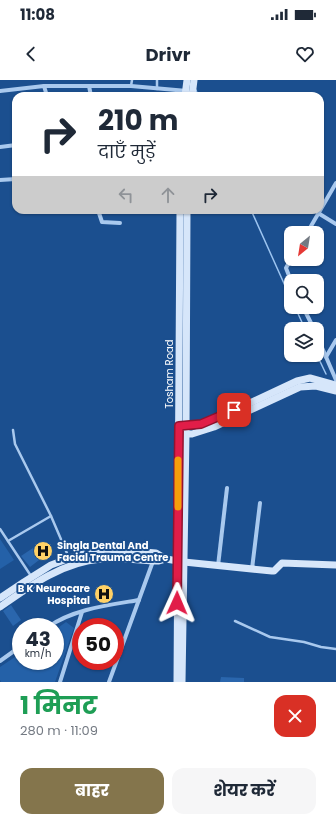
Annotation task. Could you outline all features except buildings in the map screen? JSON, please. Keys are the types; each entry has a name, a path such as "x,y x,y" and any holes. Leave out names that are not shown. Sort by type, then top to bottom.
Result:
{"main road":[{"path":"187,80 189,92"},
{"path":"190,92 194,80"},
{"name":"Tosham Road","path":"177,682 183,434 180,214"},
{"name":"Tosham Road","path":"182,426 188,214"},
{"path":"182,426 208,422 296,381 310,378 336,385"},
{"path":"183,434 204,431 214,427 300,387 316,386 336,391"},
{"path":"0,607 51,565 83,553 106,549 156,553 166,558 181,562 272,571 282,563 336,565"},
{"path":"128,550 128,559"},
{"path":"0,598 34,580 73,564 101,559 153,561 166,558"},
{"name":"Tosham Road","path":"181,562 182,682"}],"street":[{"path":"70,80 71,87"},
{"path":"44,86 46,92"},
{"path":"0,91 44,86 131,86 157,88 178,92"},
{"path":"88,86 90,92"},
{"path":"0,147 12,146"},
{"path":"0,180 12,179"},
{"path":"324,203 336,183"},
{"path":"99,214 102,222 120,223"},
{"path":"311,226 317,214"},
{"path":"320,214 336,224"},
{"path":"326,357 336,340"},
{"path":"324,352 336,380"},
{"path":"218,566 227,488"},
{"path":"252,569 260,503"},
{"path":"109,682 156,553"},
{"path":"64,619 91,608 139,600"},
{"path":"60,682 82,612"},
{"path":"0,661 12,652"}],"lane":[{"path":"131,86 132,80"},
{"path":"157,80 157,88"},
{"path":"12,430 15,444 69,558"},
{"path":"8,541 50,516"},
{"path":"0,529 34,580"},
{"path":"235,621 270,637 336,649"}],"shaded area":[{"path":"0,539 14,560 0,569"},
{"path":"66,622 72,626 72,634 64,656 64,623"},
{"path":"12,659 12,670 59,670 55,682 1,682 0,667"}],"waterway":[{"path":"253,214 284,283"},
{"path":"298,314 302,322"},
{"path":"320,362 326,374"}],"slow traffic":[{"path":"178,460 178,507"}],"place":[{"name":"Singla Dental And Facial Trauma Centre","path":"43,551"},
{"name":"B K Neurocare Hospital","path":"104,594"}],"route":[{"path":"177,603 179,426 190,426 208,422 234,410"}]}
